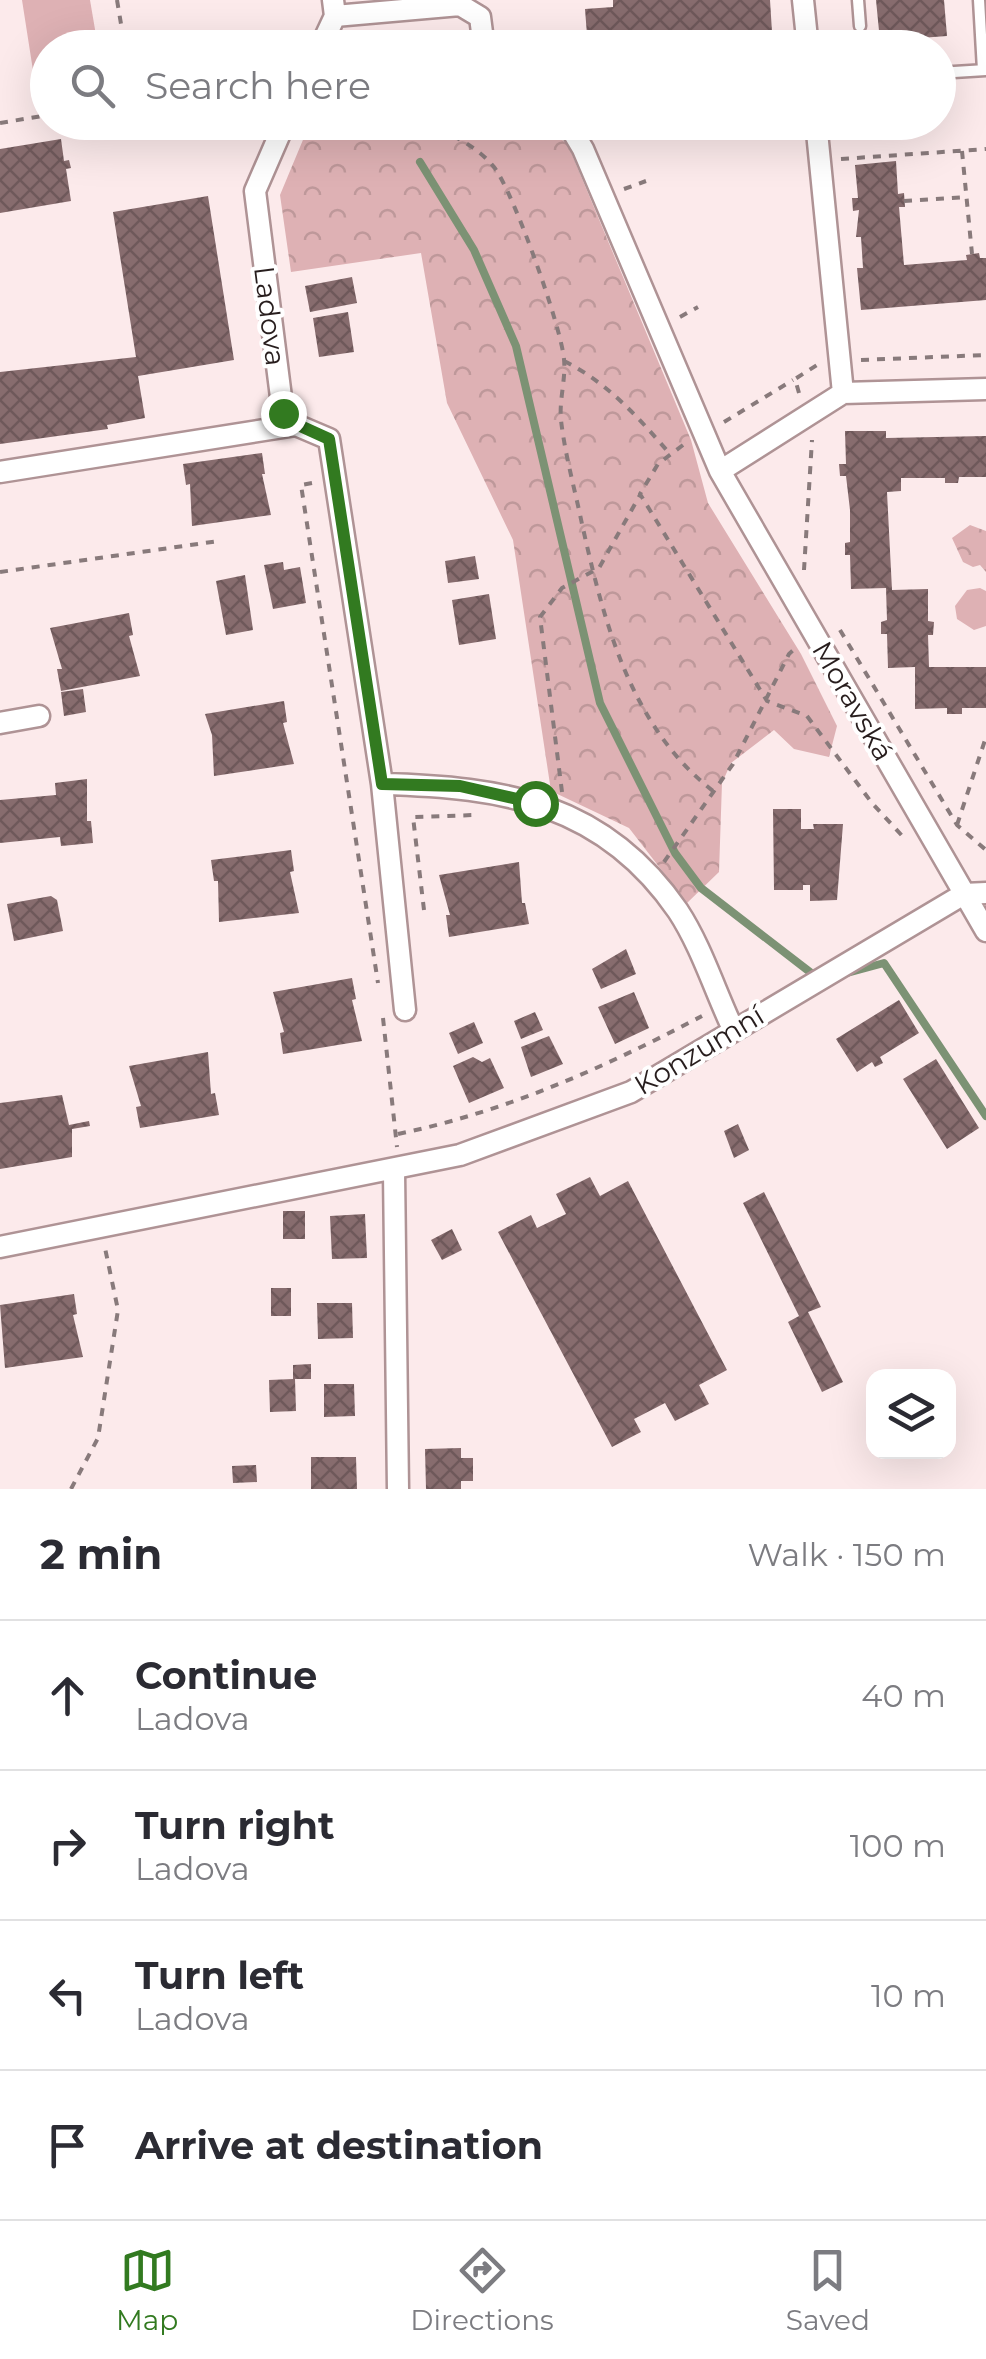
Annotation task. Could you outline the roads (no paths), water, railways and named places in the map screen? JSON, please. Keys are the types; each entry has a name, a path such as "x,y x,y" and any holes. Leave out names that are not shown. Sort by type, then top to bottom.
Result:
{"street":[{"path":"804,0 806,30"},
{"path":"334,8 460,6 480,17 482,30"},
{"name":"Ladova","path":"278,140 255,192 283,413 296,424 329,439 382,784 405,1010"},
{"name":"Moravská","path":"578,140 720,471 986,932"},
{"path":"818,140 843,392"},
{"path":"720,471 843,392 986,389"},
{"path":"0,472 296,424"},
{"path":"0,723 39,716"},
{"path":"382,784 460,786 560,812 592,825 621,844 680,914 733,1030"},
{"name":"Konzumní","path":"0,1247 460,1156 631,1092 964,894 986,893"},
{"path":"394,1172 398,1489"}],"lane":[{"path":"858,0 860,26"},
{"path":"956,72 984,70 980,0"}],"waterway":[{"path":"420,162 474,250 516,346 600,703 675,853 701,888 819,979"},
{"path":"847,973 884,963 986,1116"}]}
